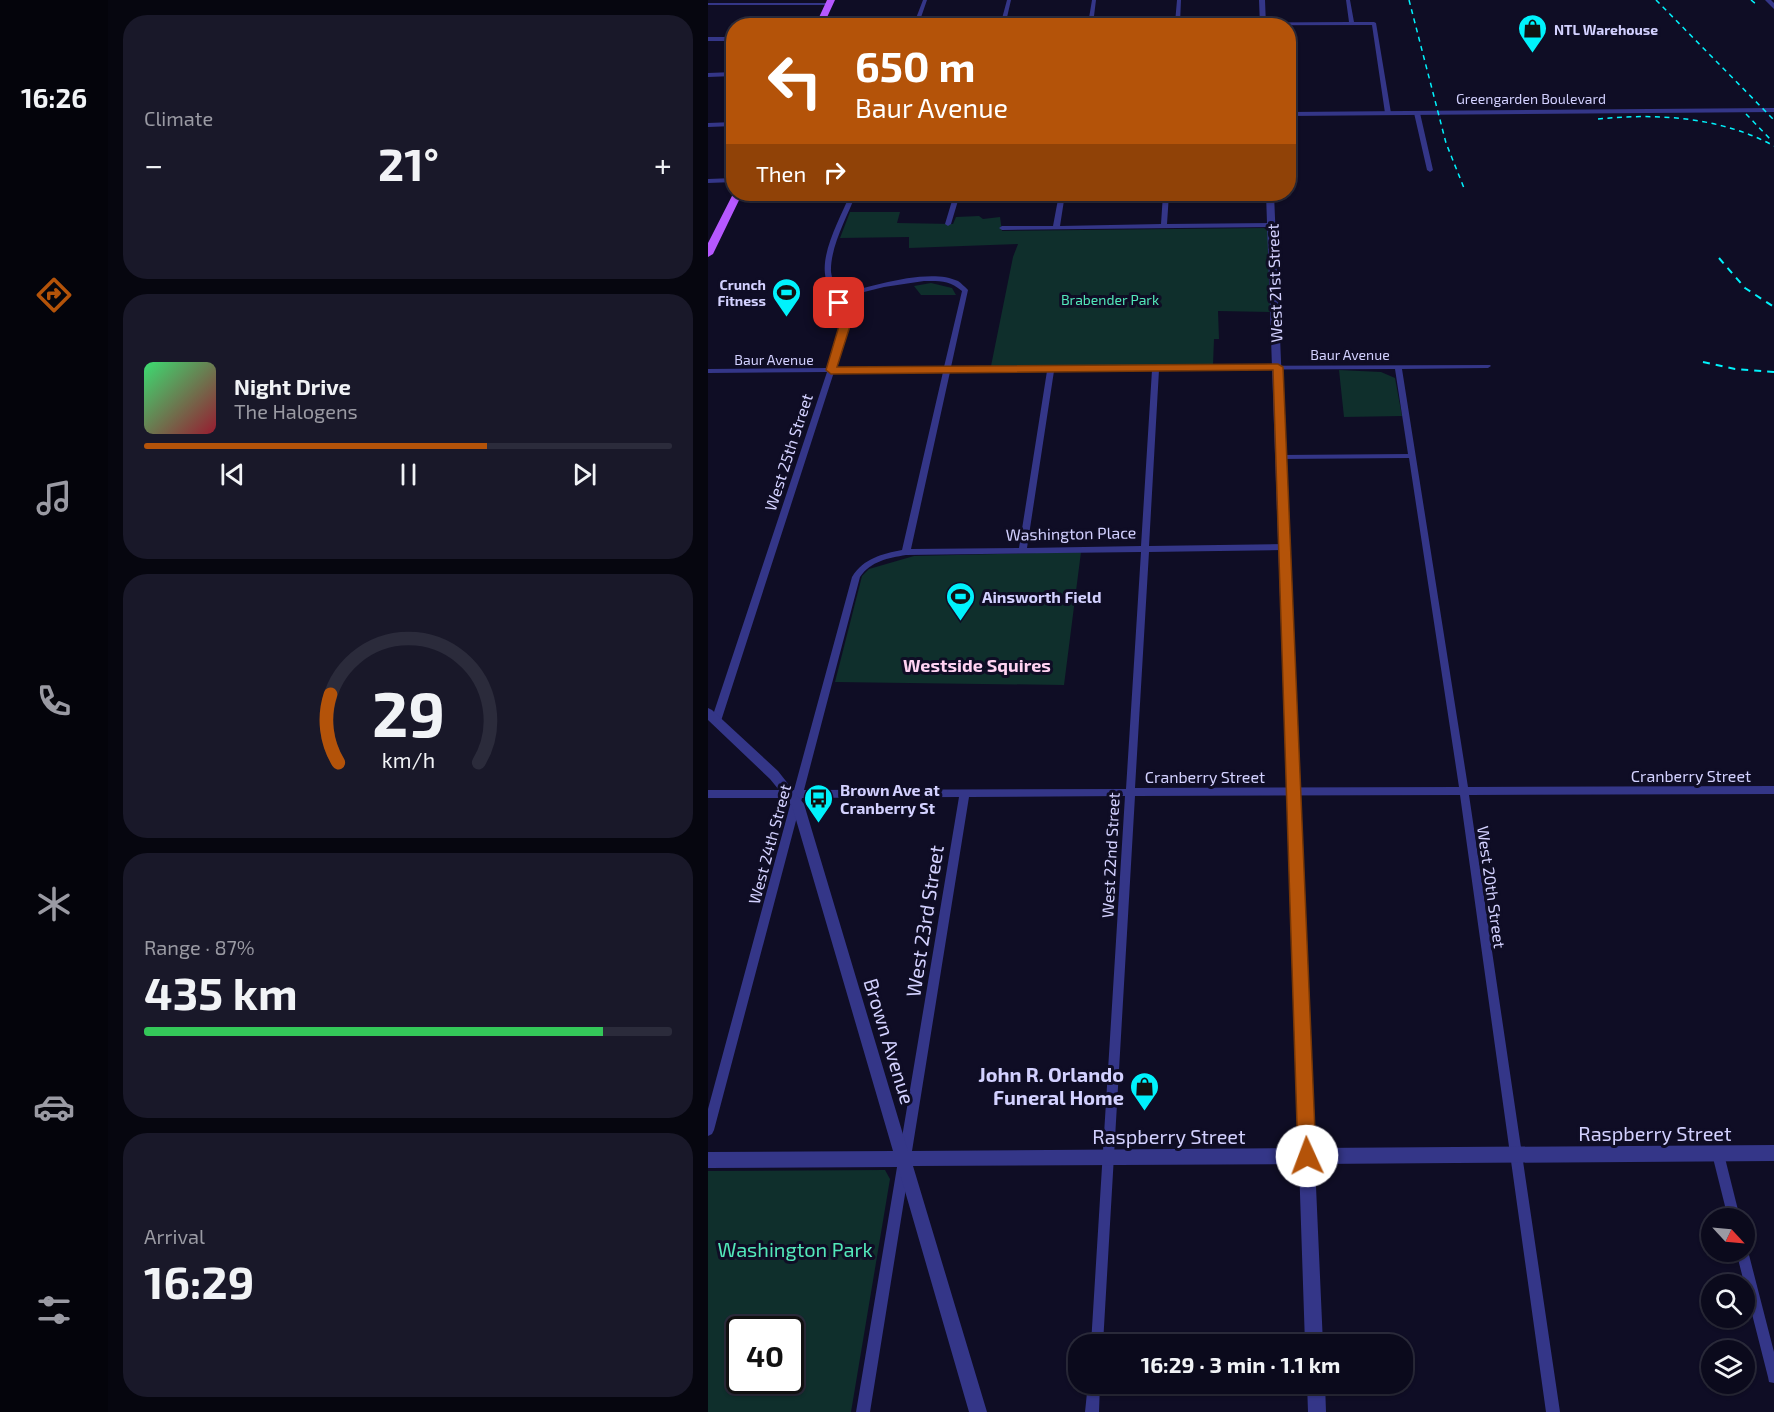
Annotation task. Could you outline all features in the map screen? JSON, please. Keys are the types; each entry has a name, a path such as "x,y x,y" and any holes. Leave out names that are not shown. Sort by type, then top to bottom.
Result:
{"main road":[{"path":"823,18 830,2"},
{"path":"708,254 734,201"}],"street":[{"path":"918,18 925,0"},
{"path":"1004,18 1009,0"},
{"path":"1091,18 1094,0"},
{"path":"1178,18 1179,0"},
{"path":"1262,0 1262,18"},
{"path":"1348,0 1352,23"},
{"path":"1768,0 1774,7"},
{"path":"708,4 830,2"},
{"path":"1296,24 1374,23 1388,113"},
{"path":"708,39 726,39"},
{"path":"708,75 726,75"},
{"name":"Greengarden Boulevard","path":"1296,114 1774,110"},
{"path":"1417,113 1430,170"},
{"path":"708,119 726,119"},
{"path":"708,125 726,124"},
{"path":"708,180 726,180"},
{"name":"West 25th Street","path":"712,717 844,326 844,315 829,279 828,262 850,201"},
{"path":"948,224 955,201"},
{"path":"1056,228 1061,201"},
{"path":"1164,227 1166,201"},
{"name":"West 21st Street","path":"1270,201 1314,1334"},
{"path":"1002,228 1272,225"},
{"path":"837,297 924,278 942,278 957,282 965,294 906,552"},
{"name":"Baur Avenue","path":"708,371 1488,366"},
{"name":"West 20th Street","path":"1398,367 1464,790 1553,1412"},
{"path":"1023,549 1051,369"},
{"name":"West 22nd Street","path":"1098,1334 1156,369"},
{"path":"1280,457 1413,456"},
{"name":"Washington Place","path":"863,567 875,560 906,552 1145,547 1283,547"},
{"name":"West 24th Street","path":"708,1130 794,796 856,577 863,567"},
{"name":"Brown Avenue","path":"712,717 794,796 808,830 978,1412"},
{"name":"Cranberry Street","path":"708,794 794,796 965,792 1774,790"},
{"name":"West 23rd Street","path":"863,1412 965,792"},
{"name":"Raspberry Street","path":"708,1160 1774,1153"},
{"path":"1718,1154 1732,1208"},
{"path":"1746,1262 1774,1377"},
{"path":"1092,1412 1093,1394"},
{"path":"1316,1394 1317,1412"}],"green space":[{"name":"Brabender Park","path":"850,212 900,212 897,223 953,224 956,217 979,216 983,219 1000,217 1002,231 1264,228 1268,231 1271,312 1218,311 1219,339 1214,339 1213,365 991,366 1013,257 1018,244 909,248 909,237 840,238"},
{"path":"931,283 952,288 956,295 921,295 914,286"},
{"path":"1339,370 1381,372 1395,378 1402,416 1344,417"},
{"name":"Ainsworth Field","path":"1081,552 1064,685 835,682 862,576 869,569 914,556"},
{"name":"Washington Park","path":"885,1170 890,1179 851,1412 708,1412 708,1171"}],"railway":[{"path":"1409,0 1446,143 1464,188"},
{"path":"1656,0 1774,120"},
{"path":"1751,0 1756,4"},
{"path":"1746,114 1772,141"},
{"path":"1598,119 1621,117 1689,119 1733,129 1774,146"},
{"path":"1719,258 1745,288 1774,307"},
{"path":"1703,362 1735,369 1774,372"}],"place":[{"name":"NTL Warehouse","path":"1533,54"},
{"name":"Crunch Fitness","path":"787,318"},
{"name":"Ainsworth Field","path":"961,622"},
{"name":"Brown Ave at Cranberry St","path":"819,824"},
{"name":"John R. Orlando Funeral Home","path":"1145,1112"}],"district":[{"name":"Westside Squires","path":"977,665"}],"route":[{"path":"839,303 844,315 844,326 831,370 1278,367 1307,1156"}]}
